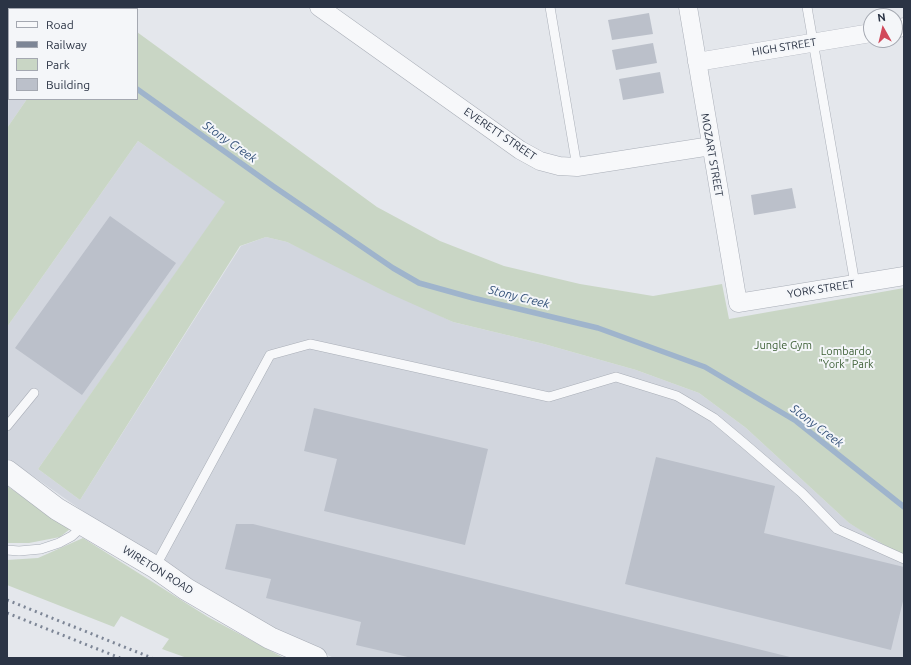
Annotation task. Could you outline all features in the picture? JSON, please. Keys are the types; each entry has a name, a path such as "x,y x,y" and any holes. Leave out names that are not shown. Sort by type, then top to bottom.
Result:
{"street":[{"name":"MOZART STREET","path":"688,7 710,146 738,303"},
{"name":"EVERETT STREET","path":"323,8 520,150 540,161 559,166 577,167 710,146"},
{"name":"HIGH STREET","path":"697,62 863,34"},
{"name":"YORK STREET","path":"738,303 904,276"},
{"name":"WIRETON ROAD","path":"7,471 57,509 154,567 186,589 270,638 316,658"}],"lane":[{"path":"807,7 854,284"},
{"path":"548,8 577,167"},
{"path":"154,567 270,355 310,344 549,397 616,378 677,396 714,418 746,444 802,493 837,529 904,560"},
{"path":"7,426 34,393"},
{"path":"7,550 19,551 41,549 59,543 72,536 84,525"}],"shaded area":[{"path":"7,50 8,100 26,100 7,128"},
{"path":"138,141 226,202 38,469 80,500 241,246 266,237 287,242 453,322 544,344 636,370 699,393 746,428 849,523 904,555 904,658 334,658 270,629 110,530 7,458 7,327"}],"green space":[{"path":"7,7 104,8 8,8 8,51"},
{"path":"138,33 377,207 440,241 504,266 580,284 653,296 722,284 729,319 904,288 904,555 886,546 849,523 746,428 699,393 636,370 544,344 453,322 388,293 287,242 266,237 240,246 80,500 38,469 225,202 138,141 7,327 7,128 26,100 138,100"},
{"path":"7,486 70,529 60,537 29,543 7,543"},
{"path":"83,538 208,617 284,658 187,658 162,649 169,639 121,616 114,627 7,585 7,560 38,558"}],"building":[{"path":"649,13 653,34 612,40 608,20"},
{"path":"653,43 657,63 616,70 612,50"},
{"path":"660,72 664,93 623,100 619,79"},
{"path":"792,188 796,208 754,215 751,195"},
{"path":"110,216 176,263 82,395 15,348"},
{"path":"314,408 488,449 465,545 324,511 337,459 304,451"},
{"path":"656,457 775,486 764,533 904,567 904,597 891,650 625,584"},
{"path":"236,524 253,524 794,658 412,658 356,645 361,622 266,598 271,579 225,569"}],"waterway":[{"name":"Stony Creek","path":"138,90 273,186 393,268 419,283 473,298 598,328 705,367 796,421 904,507"}],"railway":[{"path":"7,600 152,658"},
{"path":"7,613 120,658"}],"park label":[{"name":"Jungle Gym","path":"783,345"},
{"name":"Lombardo \"York\" Park","path":"846,357"}]}
